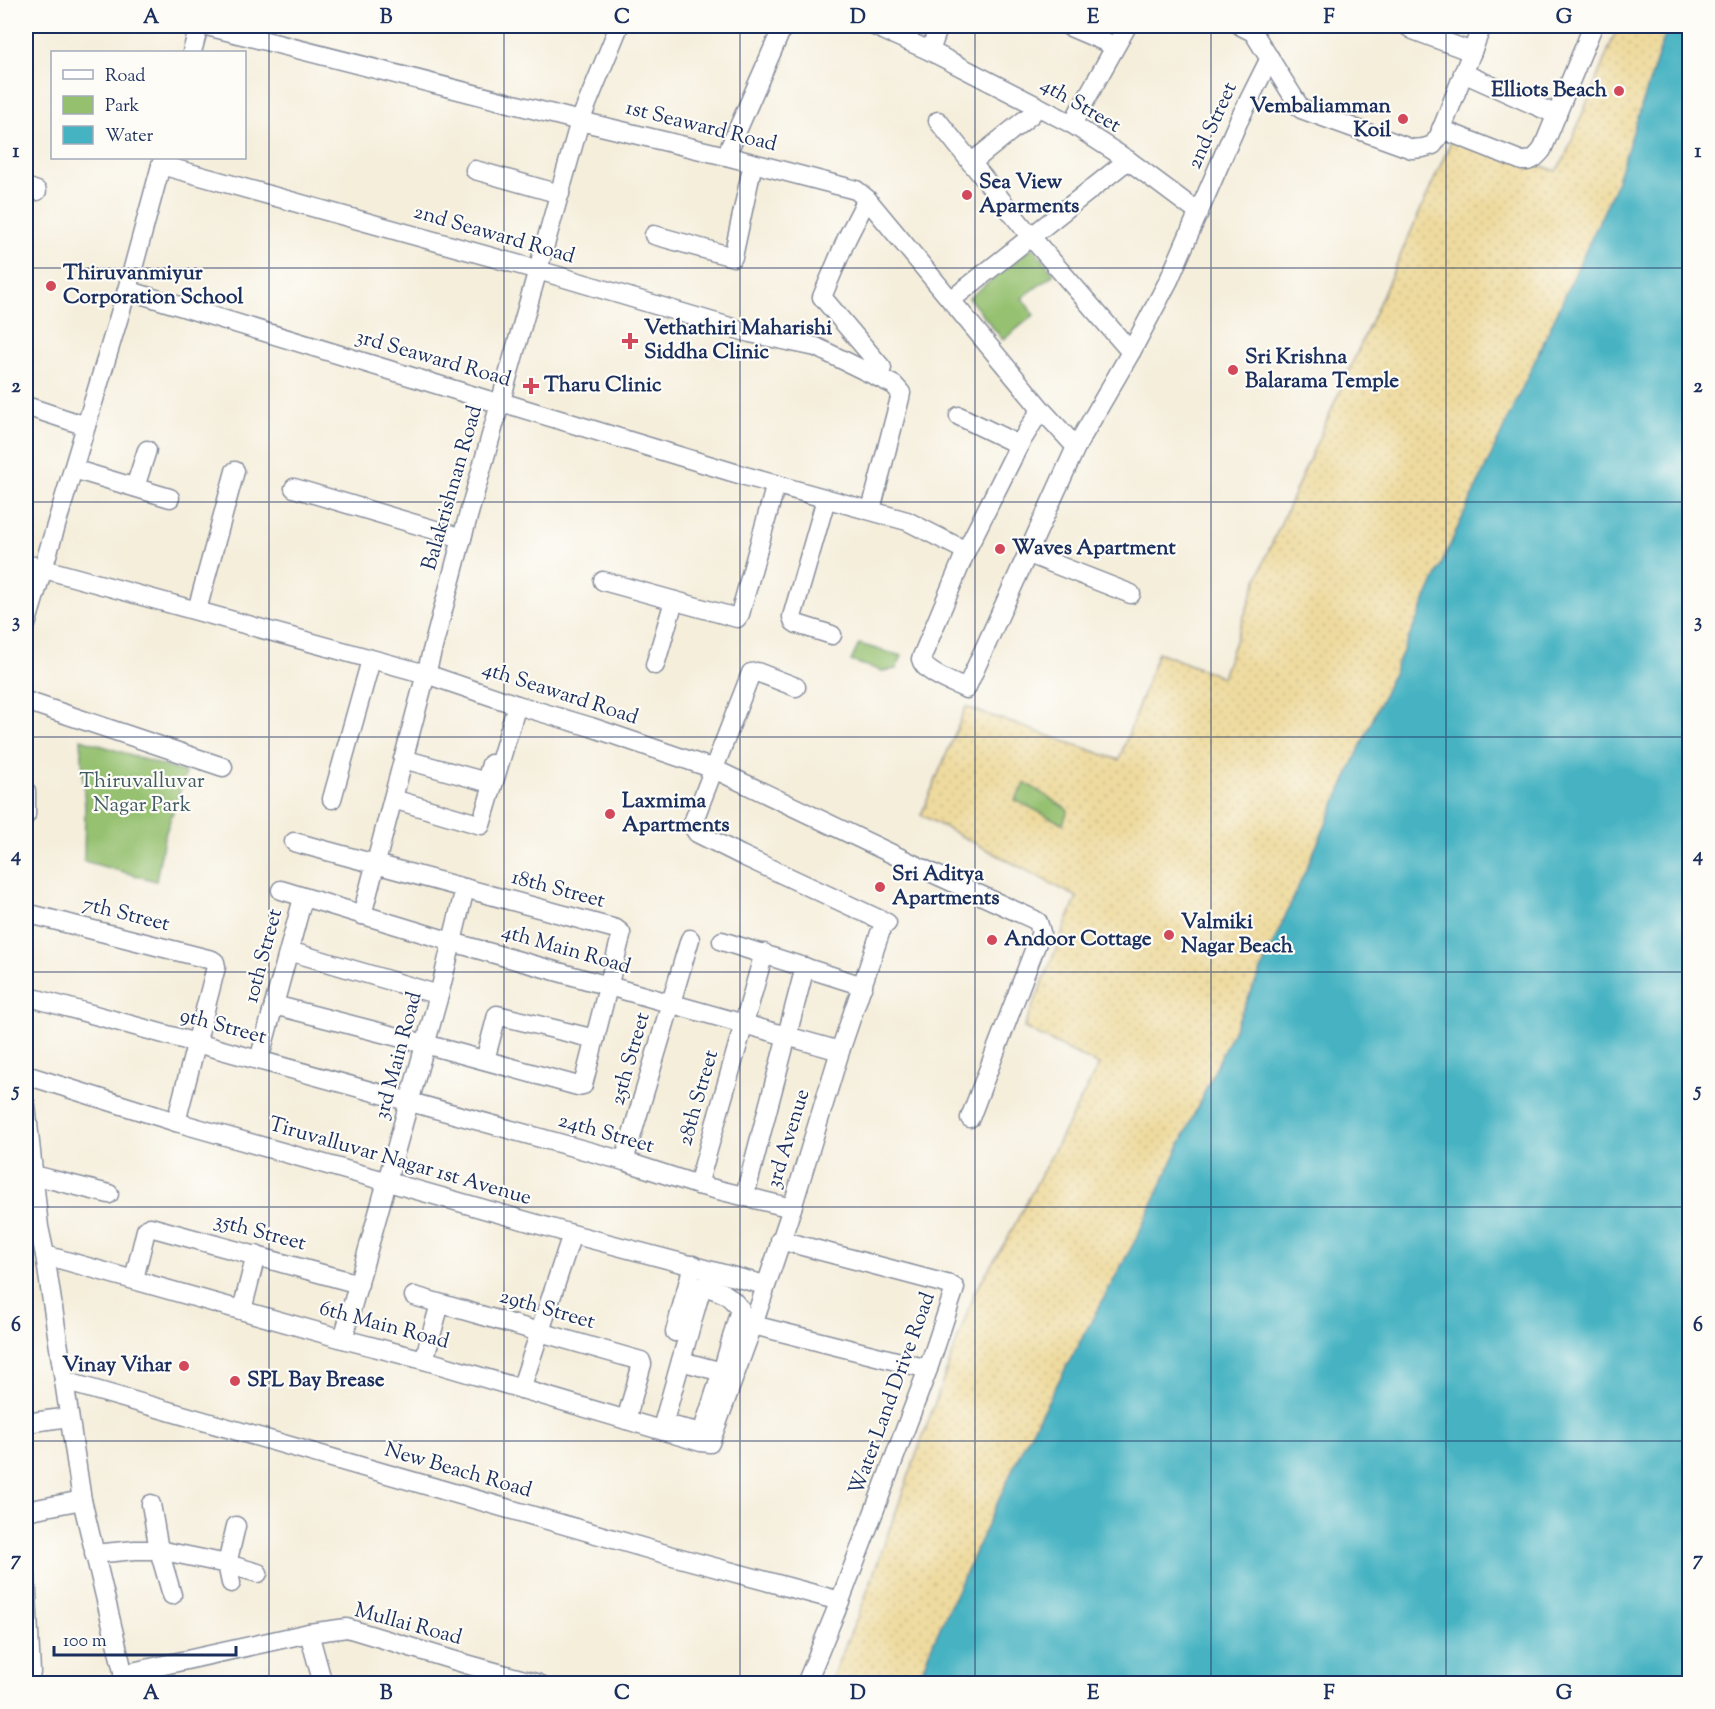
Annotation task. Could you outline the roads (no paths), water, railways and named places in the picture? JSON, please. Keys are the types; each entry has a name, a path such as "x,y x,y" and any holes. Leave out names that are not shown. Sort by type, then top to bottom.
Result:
{"street":[{"path":"192,51 199,26"},
{"name":"1st Seaward Road","path":"207,26 856,190 867,199 1041,409 1076,447"},
{"name":"Balakrishnan Road","path":"362,915 462,538 580,122 619,26"},
{"path":"726,156 783,26"},
{"name":"4th Street","path":"874,26 930,51 1072,124 1128,160 1199,213"},
{"path":"930,51 939,26"},
{"path":"1068,26 1115,46"},
{"path":"1072,124 1127,26"},
{"path":"1407,26 1472,52"},
{"path":"1251,28 1301,109 1412,149 1423,148 1437,137 1482,26"},
{"path":"1437,137 1522,161 1529,161 1536,157 1542,150 1593,26"},
{"name":"2nd Street","path":"966,551 921,659 922,664 928,670 966,689 1076,447 1131,352 1169,280 1238,122 1270,58"},
{"path":"1463,73 1557,115"},
{"path":"971,163 1032,114"},
{"path":"938,121 1031,237 1131,352"},
{"path":"951,300 1128,160"},
{"path":"26,626 34,566 73,469 127,290 162,161"},
{"name":"2nd Seaward Road","path":"162,161 750,333 816,347 894,385 901,393 871,510"},
{"path":"654,235 733,257 753,163"},
{"path":"475,170 560,194"},
{"path":"867,199 847,238 822,297 882,368"},
{"name":"3rd Seaward Road","path":"127,290 491,401 501,402 907,521 966,551"},
{"path":"26,406 86,426"},
{"path":"966,551 1019,445 1041,409"},
{"path":"959,417 1019,445"},
{"path":"135,487 147,450"},
{"path":"73,469 170,498"},
{"path":"197,610 235,471"},
{"path":"603,581 737,618 776,484"},
{"path":"294,488 462,538"},
{"path":"826,499 792,617 797,624 832,635"},
{"path":"1029,554 1131,594"},
{"name":"4th Seaward Road","path":"34,566 426,674 714,769 1033,919 1038,922 1041,932 970,1118"},
{"path":"655,666 674,601"},
{"path":"332,799 371,660"},
{"path":"714,769 752,672 796,687"},
{"path":"26,701 223,767"},
{"path":"404,759 431,757 485,780 514,703"},
{"path":"393,798 481,825 514,703"},
{"name":"3rd Avenue","path":"714,769 693,821 692,825 697,833 883,928 840,1051 792,1208 765,1286"},
{"path":"26,791 26,815"},
{"path":"294,842 465,888"},
{"name":"3rd Main Road","path":"343,1339 439,995 465,888"},
{"name":"18th Street","path":"465,888 619,931 621,936 608,986"},
{"name":"4th Main Road","path":"280,890 452,942 840,1051"},
{"name":"10th Street","path":"259,1059 303,898"},
{"name":"7th Street","path":"26,913 215,962 216,967 196,1042"},
{"name":"25th Street","path":"624,1161 690,939"},
{"path":"722,941 863,986"},
{"path":"289,951 439,995"},
{"name":"28th Street","path":"698,1185 764,953"},
{"path":"745,1196 805,967"},
{"path":"274,1005 578,1086 583,1085 608,986"},
{"name":"9th Street","path":"26,996 409,1102"},
{"path":"485,1060 496,1015 499,1014 596,1039"},
{"path":"176,1122 196,1042"},
{"name":"Tiruvalluvar Nagar 1st Avenue","path":"26,1075 176,1122 765,1286"},
{"name":"24th Street","path":"409,1102 624,1161 698,1185 792,1208"},
{"path":"26,1105 33,1175 32,1228 45,1255 82,1500 125,1679"},
{"path":"33,1175 109,1194"},
{"name":"35th Street","path":"134,1279 148,1227 152,1227 359,1284"},
{"path":"521,1389 572,1234"},
{"name":"Water Land Drive Road","path":"780,1240 953,1286 955,1290 928,1369 840,1601 806,1683"},
{"name":"6th Main Road","path":"45,1255 424,1360 707,1443 710,1443 729,1364"},
{"path":"242,1310 256,1255"},
{"path":"675,1332 693,1266"},
{"path":"765,1286 749,1319 729,1364 704,1427 699,1432 667,1425 664,1421 702,1286 720,1290 731,1298 749,1319 928,1369"},
{"name":"29th Street","path":"414,1296 641,1360 642,1364 626,1420"},
{"path":"424,1360 440,1304"},
{"path":"681,1361 729,1364"},
{"name":"New Beach Road","path":"64,1381 648,1549 840,1601"},
{"path":"26,1423 69,1417"},
{"path":"26,1510 82,1500"},
{"path":"151,1504 159,1550 172,1595"},
{"path":"231,1583 227,1564 236,1526"},
{"path":"94,1554 159,1550 258,1573"},
{"path":"26,1579 31,1672 30,1678 26,1677"},
{"name":"Mullai Road","path":"125,1679 309,1633 346,1628 539,1683"},
{"path":"309,1633 323,1683"}],"water":[{"path":"1668,26 1690,26 1689,1683 918,1683 929,1652 1023,1447 1136,1239 1260,973 1459,525 1614,189"}],"place":[{"name":"Elliots Beach","path":"1619,91"},
{"name":"Vembaliamman Koil","path":"1403,119"},
{"name":"Sea View Aparments","path":"967,195"},
{"name":"Thiruvanmiyur Corporation School","path":"51,286"},
{"name":"Vethathiri Maharishi Siddha Clinic","path":"630,341"},
{"name":"Sri Krishna Balarama Temple","path":"1233,370"},
{"name":"Tharu Clinic","path":"531,386"},
{"name":"Waves Apartment","path":"1000,549"},
{"name":"Laxmima Apartments","path":"610,814"},
{"name":"Sri Aditya Apartments","path":"880,887"},
{"name":"Valmiki Nagar Beach","path":"1169,935"},
{"name":"Andoor Cottage","path":"992,940"},
{"name":"Vinay Vihar","path":"184,1366"},
{"name":"SPL Bay Brease","path":"235,1381"}],"park label":[{"name":"Thiruvalluvar Nagar Park","path":"142,794"}]}
